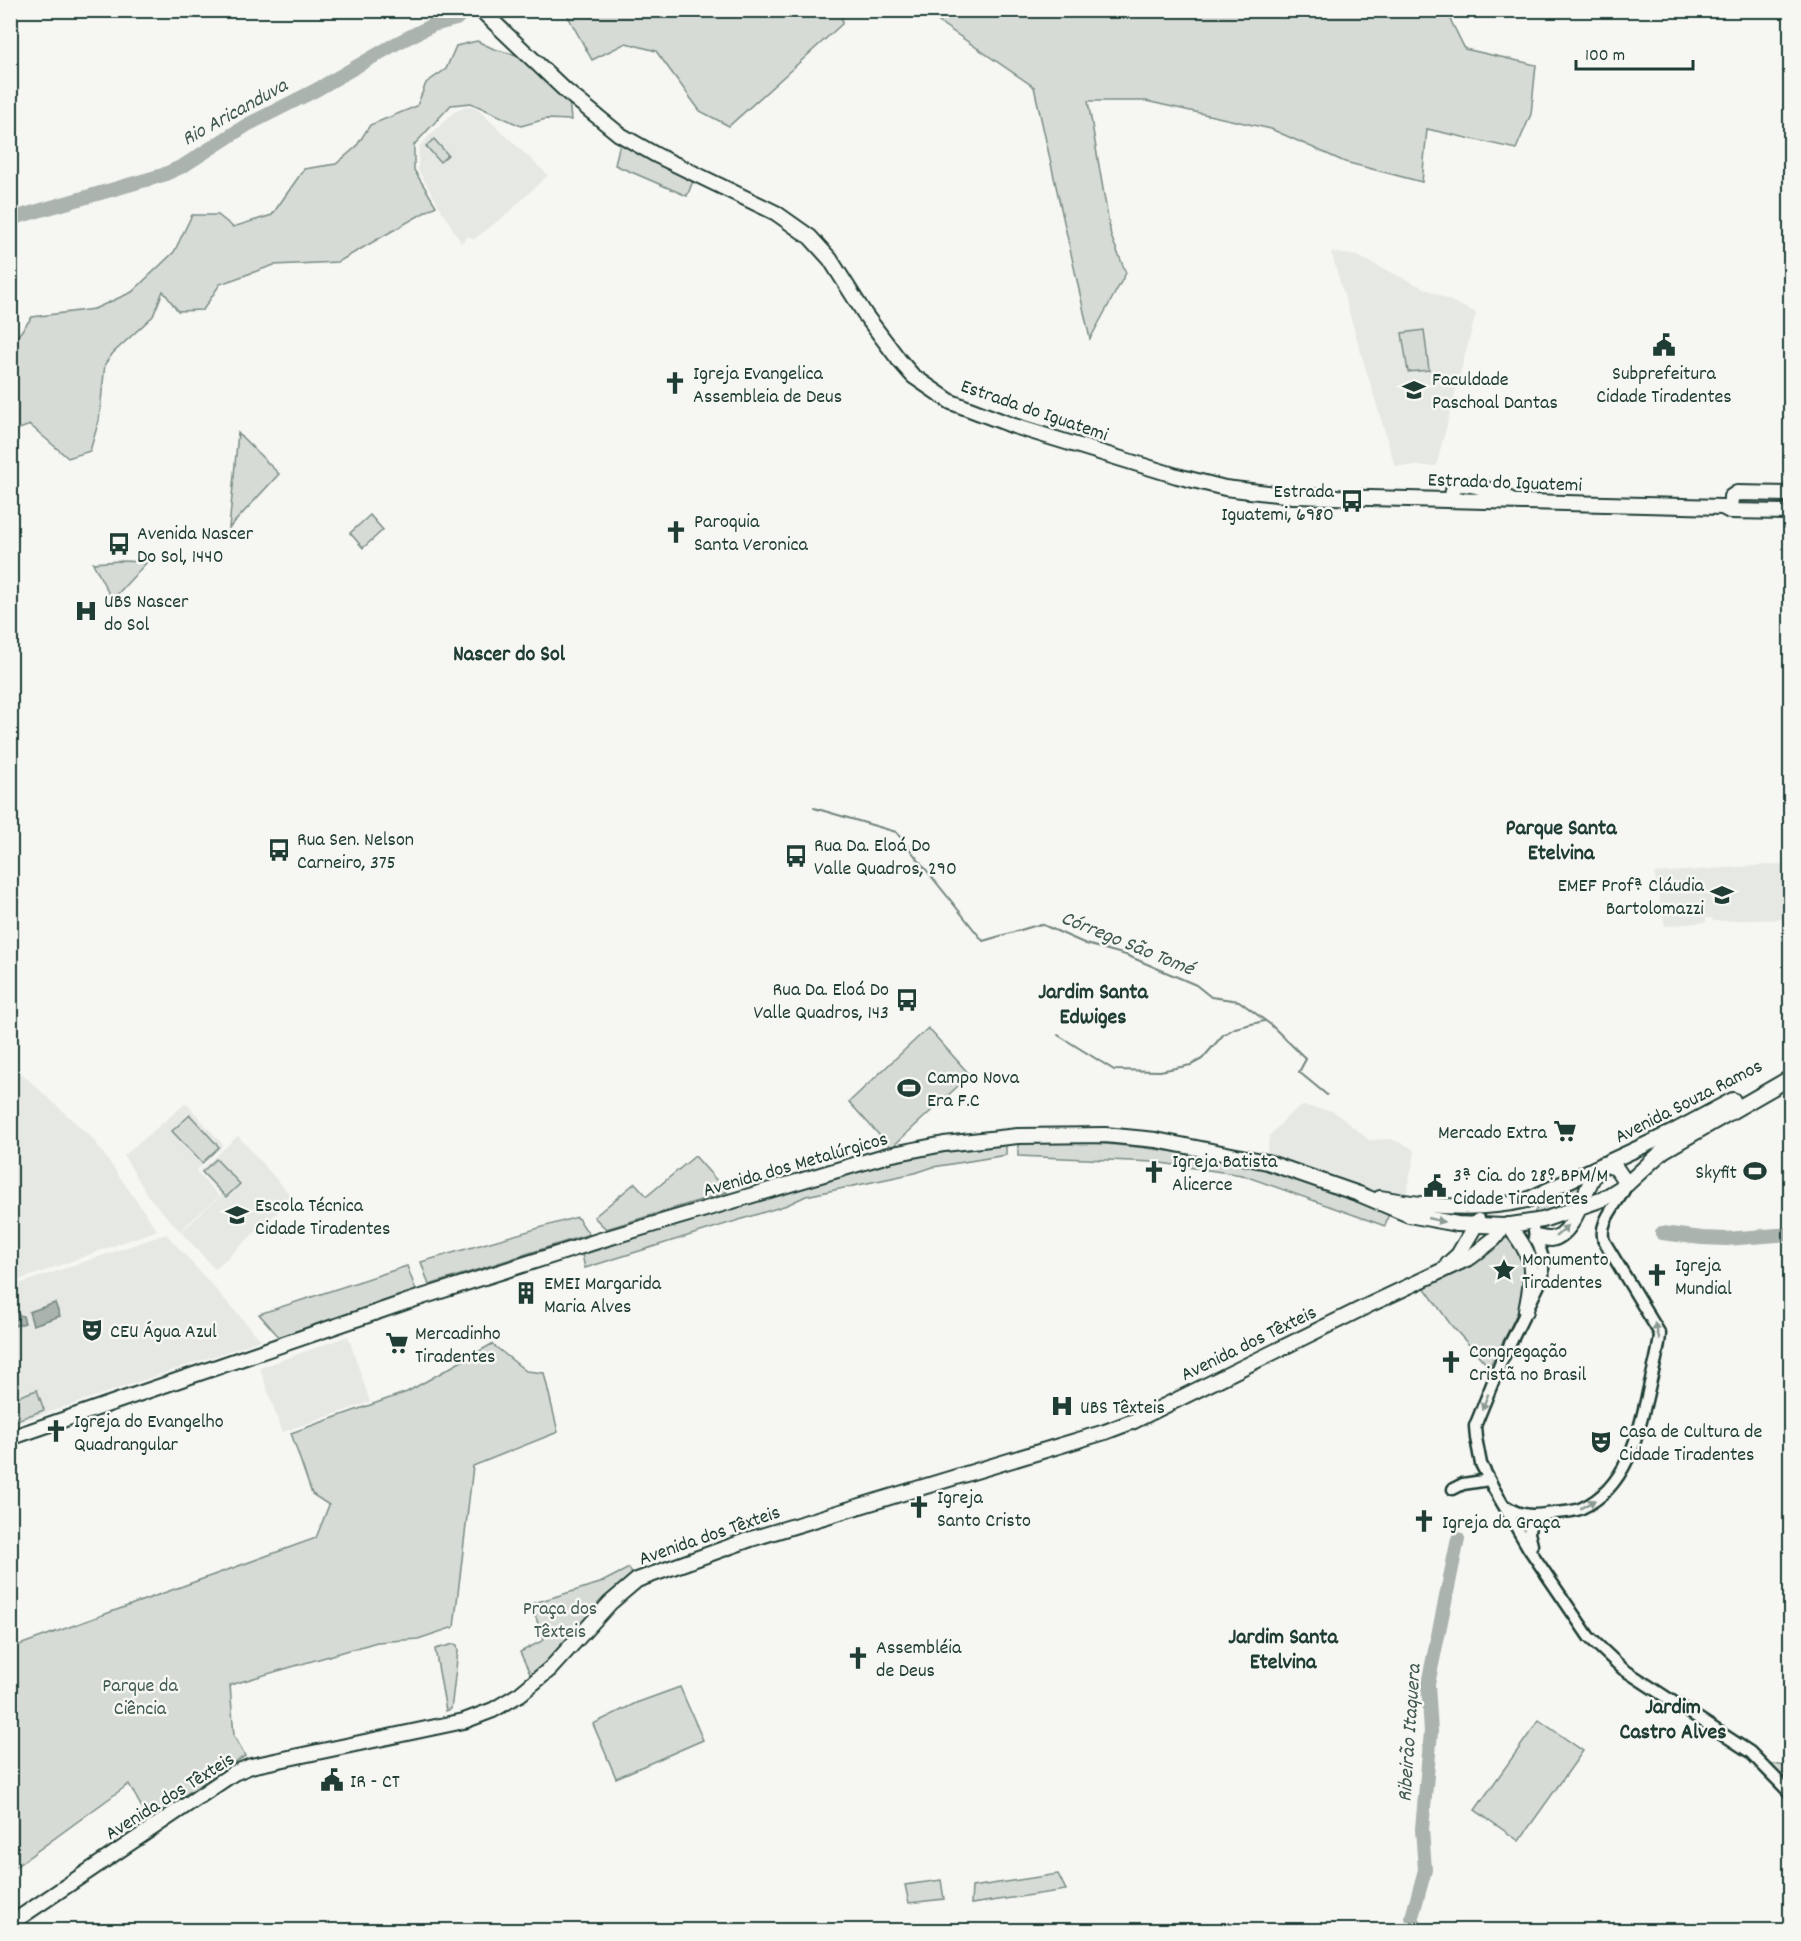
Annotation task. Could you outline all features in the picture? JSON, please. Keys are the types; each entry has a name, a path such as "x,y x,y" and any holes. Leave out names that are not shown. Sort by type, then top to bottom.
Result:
{"main road":[{"name":"Estrada do Iguatemi","path":"481,11 566,91 619,134 656,155 776,213 810,237 841,274 866,316 898,360 913,376 951,402 1024,429 1177,476 1225,488 1293,496 1728,506 1791,512"},
{"path":"1728,506 1732,495 1737,493 1791,494"},
{"name":"Estrada do Iguatemi","path":"1728,506 1791,499"},
{"name":"Avenida Souza Ramos","path":"1603,1164 1673,1132 1791,1070"},
{"name":"Avenida Souza Ramos","path":"1627,1184 1663,1151 1791,1078"},
{"name":"Avenida dos Metalúrgicos","path":"10,1438 406,1302 604,1239 888,1155 944,1144 1043,1136 1105,1135 1156,1140 1267,1162 1359,1194 1398,1212 1447,1223 1474,1226 1530,1223 1580,1208 1627,1184"},
{"path":"1536,1237 1551,1239 1561,1234 1580,1208 1590,1180 1603,1164 1616,1168 1627,1184"},
{"name":"Avenida dos Metalúrgicos","path":"1359,1194 1404,1202 1503,1206 1542,1194 1603,1164"},
{"path":"1530,1223 1533,1210 1542,1194"},
{"path":"1474,1226 1488,1212 1503,1206"},
{"name":"Avenida dos Têxteis","path":"1440,1272 1458,1255 1474,1226"},
{"path":"1506,1226 1524,1244 1530,1259 1532,1281 1526,1311"},
{"name":"Avenida dos Têxteis","path":"10,1924 234,1773 251,1766 464,1721 493,1710 520,1694 550,1670 610,1603 637,1580 751,1539 1105,1432 1134,1421 1440,1272 1483,1249 1506,1226"}],"street":[{"path":"1505,1506 1531,1516 1583,1508 1606,1491 1615,1480 1638,1434 1660,1334 1601,1233 1602,1226 1620,1200 1627,1184"},
{"path":"1530,1223 1543,1258 1543,1277 1501,1362 1475,1426 1477,1449 1489,1480 1536,1558 1598,1648 1623,1669 1750,1752 1791,1793"},
{"path":"1453,1489 1471,1482 1489,1480"},
{"path":"1531,1516 1529,1533 1536,1558"}],"shaded area":[{"path":"468,106 475,107 548,175 507,214 473,240 469,236 461,243 418,170 419,146 454,112"},
{"name":"Faculdade Paschoal Dantas","path":"1331,252 1357,256 1476,313 1436,466 1395,466"},
{"name":"EMEF Profª Cláudia Bartolomazzi","path":"1784,864 1788,919 1713,921 1712,918 1706,918 1706,922 1665,926 1654,873"},
{"path":"10,1063 93,1139 157,1230 11,1283"},
{"path":"186,1103 223,1145 196,1171 219,1196 180,1231 148,1196 124,1156"},
{"path":"1303,1106 1333,1111 1369,1140 1391,1139 1410,1147 1415,1152 1406,1195 1385,1195 1333,1175 1266,1157 1270,1135 1291,1113"},
{"name":"Escola Técnica Cidade Tiradentes","path":"238,1136 293,1198 215,1269 181,1232 221,1195 199,1171"},
{"path":"166,1234 261,1340 11,1425 10,1287"},
{"path":"55,1303 60,1316 33,1325 29,1312"},
{"path":"14,1308 16,1314 23,1316 25,1323 14,1326 11,1309"},
{"path":"348,1336 370,1402 282,1432 260,1368"}],"green space":[{"path":"565,11 842,11 842,24 729,126 700,111 656,51 626,43 592,60"},
{"path":"923,11 1446,11 1465,49 1536,65 1531,114 1516,149 1427,129 1422,182 1345,162 1271,129 1146,101 1088,101 1111,236 1126,273 1090,339 1034,87"},
{"path":"477,41 494,49 524,57 569,99 571,120 546,119 521,126 471,103 451,105 414,145 414,170 436,206 338,262 274,265 220,284 203,310 178,311 163,291 153,316 113,353 105,364 99,420 90,451 68,458 30,425 11,432 10,346 32,317 94,309 132,292 174,252 192,215 218,215 233,227 272,215 304,169 336,164 356,147 370,125 417,106 426,83 446,69 456,46"},
{"path":"621,138 695,176 687,196 615,165"},
{"path":"434,139 448,155 440,162 426,146"},
{"path":"1424,330 1429,370 1408,372 1402,333"},
{"path":"238,433 279,474 229,528"},
{"path":"370,515 383,530 363,548 350,533"},
{"path":"147,562 112,600 93,563"},
{"name":"Campo Nova Era F.C","path":"928,1028 970,1075 891,1148 849,1102"},
{"path":"190,1115 219,1147 202,1163 172,1131"},
{"path":"1080,1142 1161,1150 1241,1163 1306,1181 1389,1213 1385,1226 1242,1175 1154,1162 1018,1156 1018,1144"},
{"path":"1006,1143 1006,1155 933,1167 915,1173 806,1196 787,1205 585,1268 582,1255 739,1205 906,1158"},
{"path":"695,1156 727,1192 606,1229 594,1217 635,1183 647,1196"},
{"path":"216,1159 240,1184 226,1197 202,1172"},
{"path":"1573,1180 1581,1187 1573,1206 1532,1217 1545,1193"},
{"path":"577,1217 589,1234 429,1285 421,1262"},
{"path":"1506,1238 1516,1241 1524,1254 1527,1272 1522,1300 1510,1329 1489,1367 1451,1325 1424,1287"},
{"path":"407,1266 417,1293 279,1337 259,1314"},
{"name":"Parque da Ciência","path":"492,1344 526,1371 544,1373 558,1432 473,1466 454,1627 418,1639 377,1642 230,1685 234,1736 245,1756 148,1819 129,1784 11,1870 11,1648 316,1538 329,1505 312,1494 291,1433 407,1392"},
{"path":"37,1390 44,1410 11,1422 11,1399"},
{"name":"Praça dos Têxteis","path":"629,1568 634,1578 532,1678 520,1652 544,1640 531,1604 600,1583"},
{"path":"457,1645 458,1651 452,1702 451,1709 446,1711 435,1649"},
{"path":"680,1687 703,1740 616,1778 593,1724 636,1703"},
{"path":"1539,1720 1583,1751 1519,1841 1475,1810"},
{"path":"1768,1763 1790,1767 1790,1788"},
{"path":"1058,1874 1066,1890 971,1904 972,1887"},
{"path":"941,1880 944,1899 909,1903 905,1885"}],"waterway":[{"name":"Rio Aricanduva","path":"10,219 163,175 183,166 247,125 316,90 397,43 433,25 456,19 466,10"},
{"name":"Córrego São Tomé","path":"814,808 896,832 983,941 1041,924 1086,944 1126,955 1196,985 1211,997 1239,1001 1271,1025 1306,1059 1299,1072 1327,1095"},
{"path":"1058,1035 1114,1070 1160,1071 1191,1065 1202,1059 1223,1035 1235,1028 1264,1021"},
{"name":"Ribeirão Itaquera","path":"1662,1233 1726,1239 1790,1234"},
{"name":"Ribeirão Itaquera","path":"1417,1930 1412,1917 1425,1870 1422,1829 1431,1732 1428,1684 1458,1539"}],"place":[{"name":"Subprefeitura Cidade Tiradentes","path":"1664,345"},
{"name":"Igreja Evangelica Assembleia de Deus","path":"675,383"},
{"name":"Faculdade Paschoal Dantas","path":"1414,390"},
{"name":"Estrada Iguatemi, 6980","path":"1352,501"},
{"name":"Paroquia Santa Veronica","path":"676,532"},
{"name":"Avenida Nascer Do Sol, 1440","path":"119,544"},
{"name":"UBS Nascer do Sol","path":"86,611"},
{"name":"Rua Sen. Nelson Carneiro, 375","path":"279,850"},
{"name":"Rua Da. Eloá Do Valle Quadros, 290","path":"796,856"},
{"name":"EMEF Profª Cláudia Bartolomazzi","path":"1722,895"},
{"name":"Rua Da. Eloá Do Valle Quadros, 143","path":"907,1000"},
{"name":"Campo Nova Era F.C","path":"909,1088"},
{"name":"Mercado Extra","path":"1565,1131"},
{"name":"Skyfit","path":"1755,1171"},
{"name":"Igreja Batista Alicerce","path":"1154,1172"},
{"name":"3ª Cia. do 28º BPM/M Cidade Tiradentes","path":"1435,1186"},
{"name":"Escola Técnica Cidade Tiradentes","path":"237,1215"},
{"name":"Monumento Tiradentes","path":"1504,1270"},
{"name":"Igreja Mundial","path":"1657,1275"},
{"name":"EMEI Margarida Maria Alves","path":"526,1293"},
{"name":"CEU Água Azul","path":"92,1330"},
{"name":"Mercadinho Tiradentes","path":"397,1343"},
{"name":"Congregação Cristã no Brasil","path":"1451,1362"},
{"name":"UBS Têxteis","path":"1062,1406"},
{"name":"Igreja do Evangelho Quadrangular","path":"56,1431"},
{"name":"Casa de Cultura de Cidade Tiradentes","path":"1601,1442"},
{"name":"Igreja Santo Cristo","path":"919,1507"},
{"name":"Igreja da Graça","path":"1424,1521"},
{"name":"Assembléia de Deus","path":"858,1658"},
{"name":"IR - CT","path":"332,1780"}],"district":[{"name":"Nascer do Sol","path":"509,652"},
{"name":"Parque Santa Etelvina","path":"1561,838"},
{"name":"Jardim Santa Edwiges","path":"1093,1002"},
{"name":"Jardim Santa Etelvina","path":"1283,1648"},
{"name":"Jardim Castro Alves","path":"1673,1718"}]}
